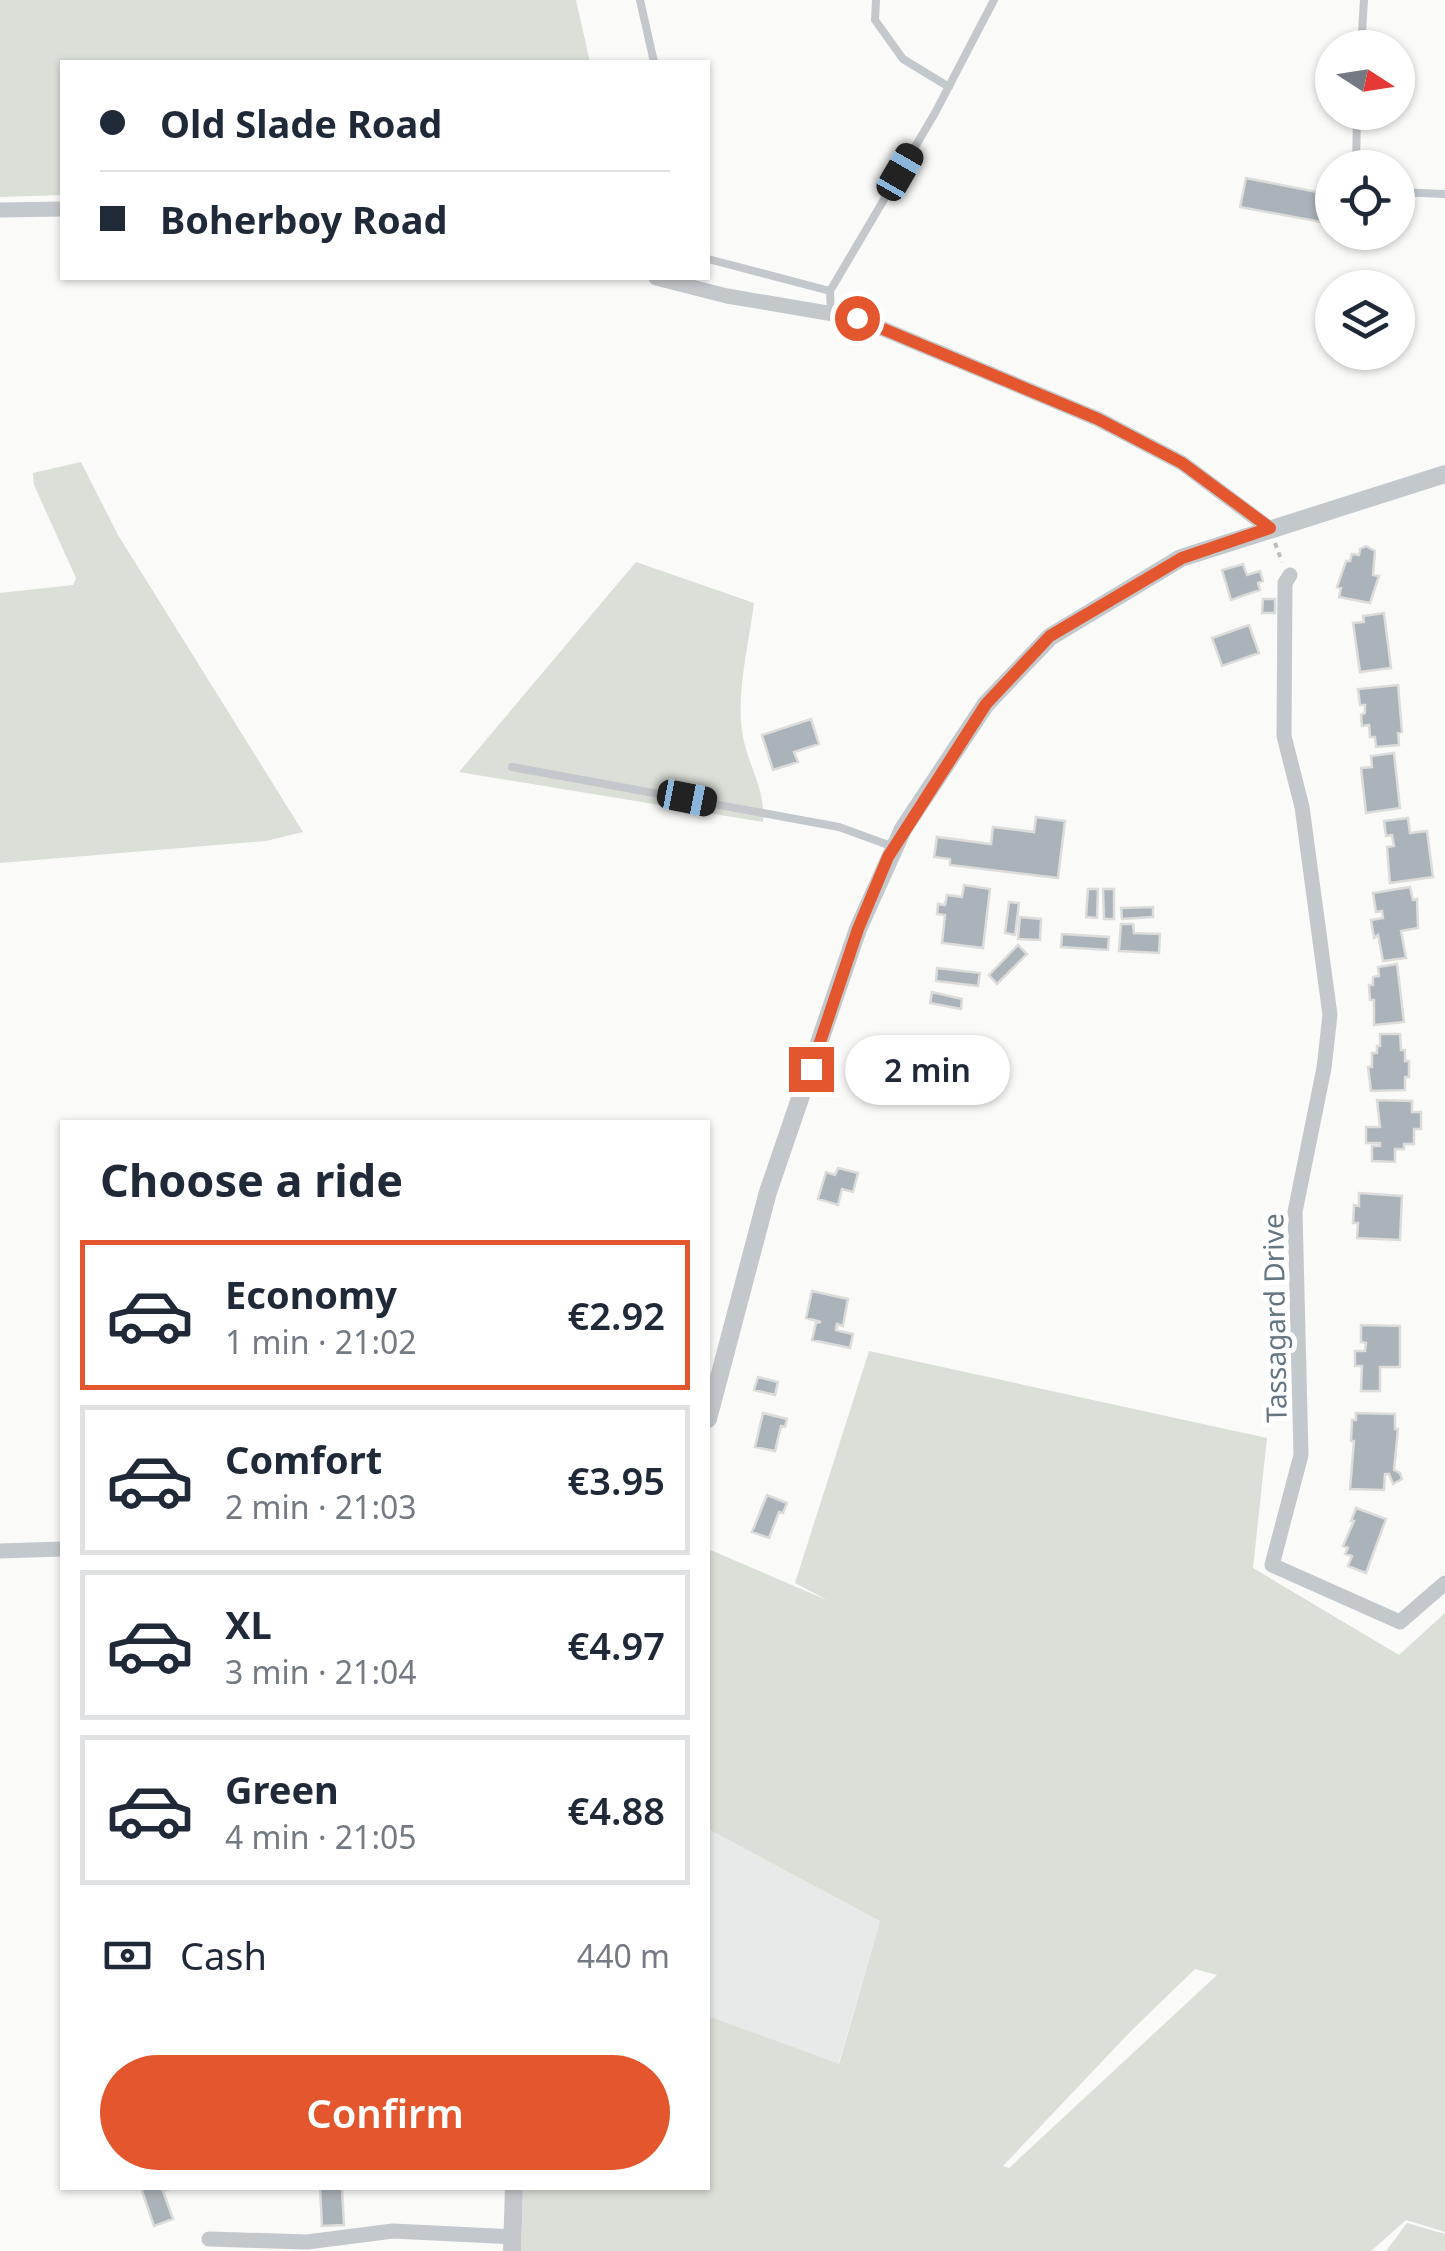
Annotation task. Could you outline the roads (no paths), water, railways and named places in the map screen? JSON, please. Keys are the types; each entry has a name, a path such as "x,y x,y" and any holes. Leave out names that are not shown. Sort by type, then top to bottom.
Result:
{"street":[{"path":"0,210 60,209"},
{"path":"664,280 727,296 857,318 1098,419 1182,463 1270,528"},
{"path":"710,1411 768,1192 858,929 894,848 986,704 1050,636 1182,558 1445,474"},
{"name":"Tassagard Drive","path":"1290,575 1285,583 1284,736 1302,807 1330,1016 1321,1086 1295,1212 1300,1455 1272,1566 1400,1622 1445,1583"},
{"path":"0,1551 60,1549"},
{"path":"210,2239 307,2242 393,2232 513,2244 514,2190"}],"lane":[{"path":"640,0 654,60"},
{"path":"876,0 874,20 903,59 949,87"},
{"path":"830,314 830,291 949,87 994,0"},
{"path":"1362,30 1364,0"},
{"path":"1415,193 1445,194"},
{"path":"710,260 830,291"},
{"path":"512,767 838,828 894,848"}]}
